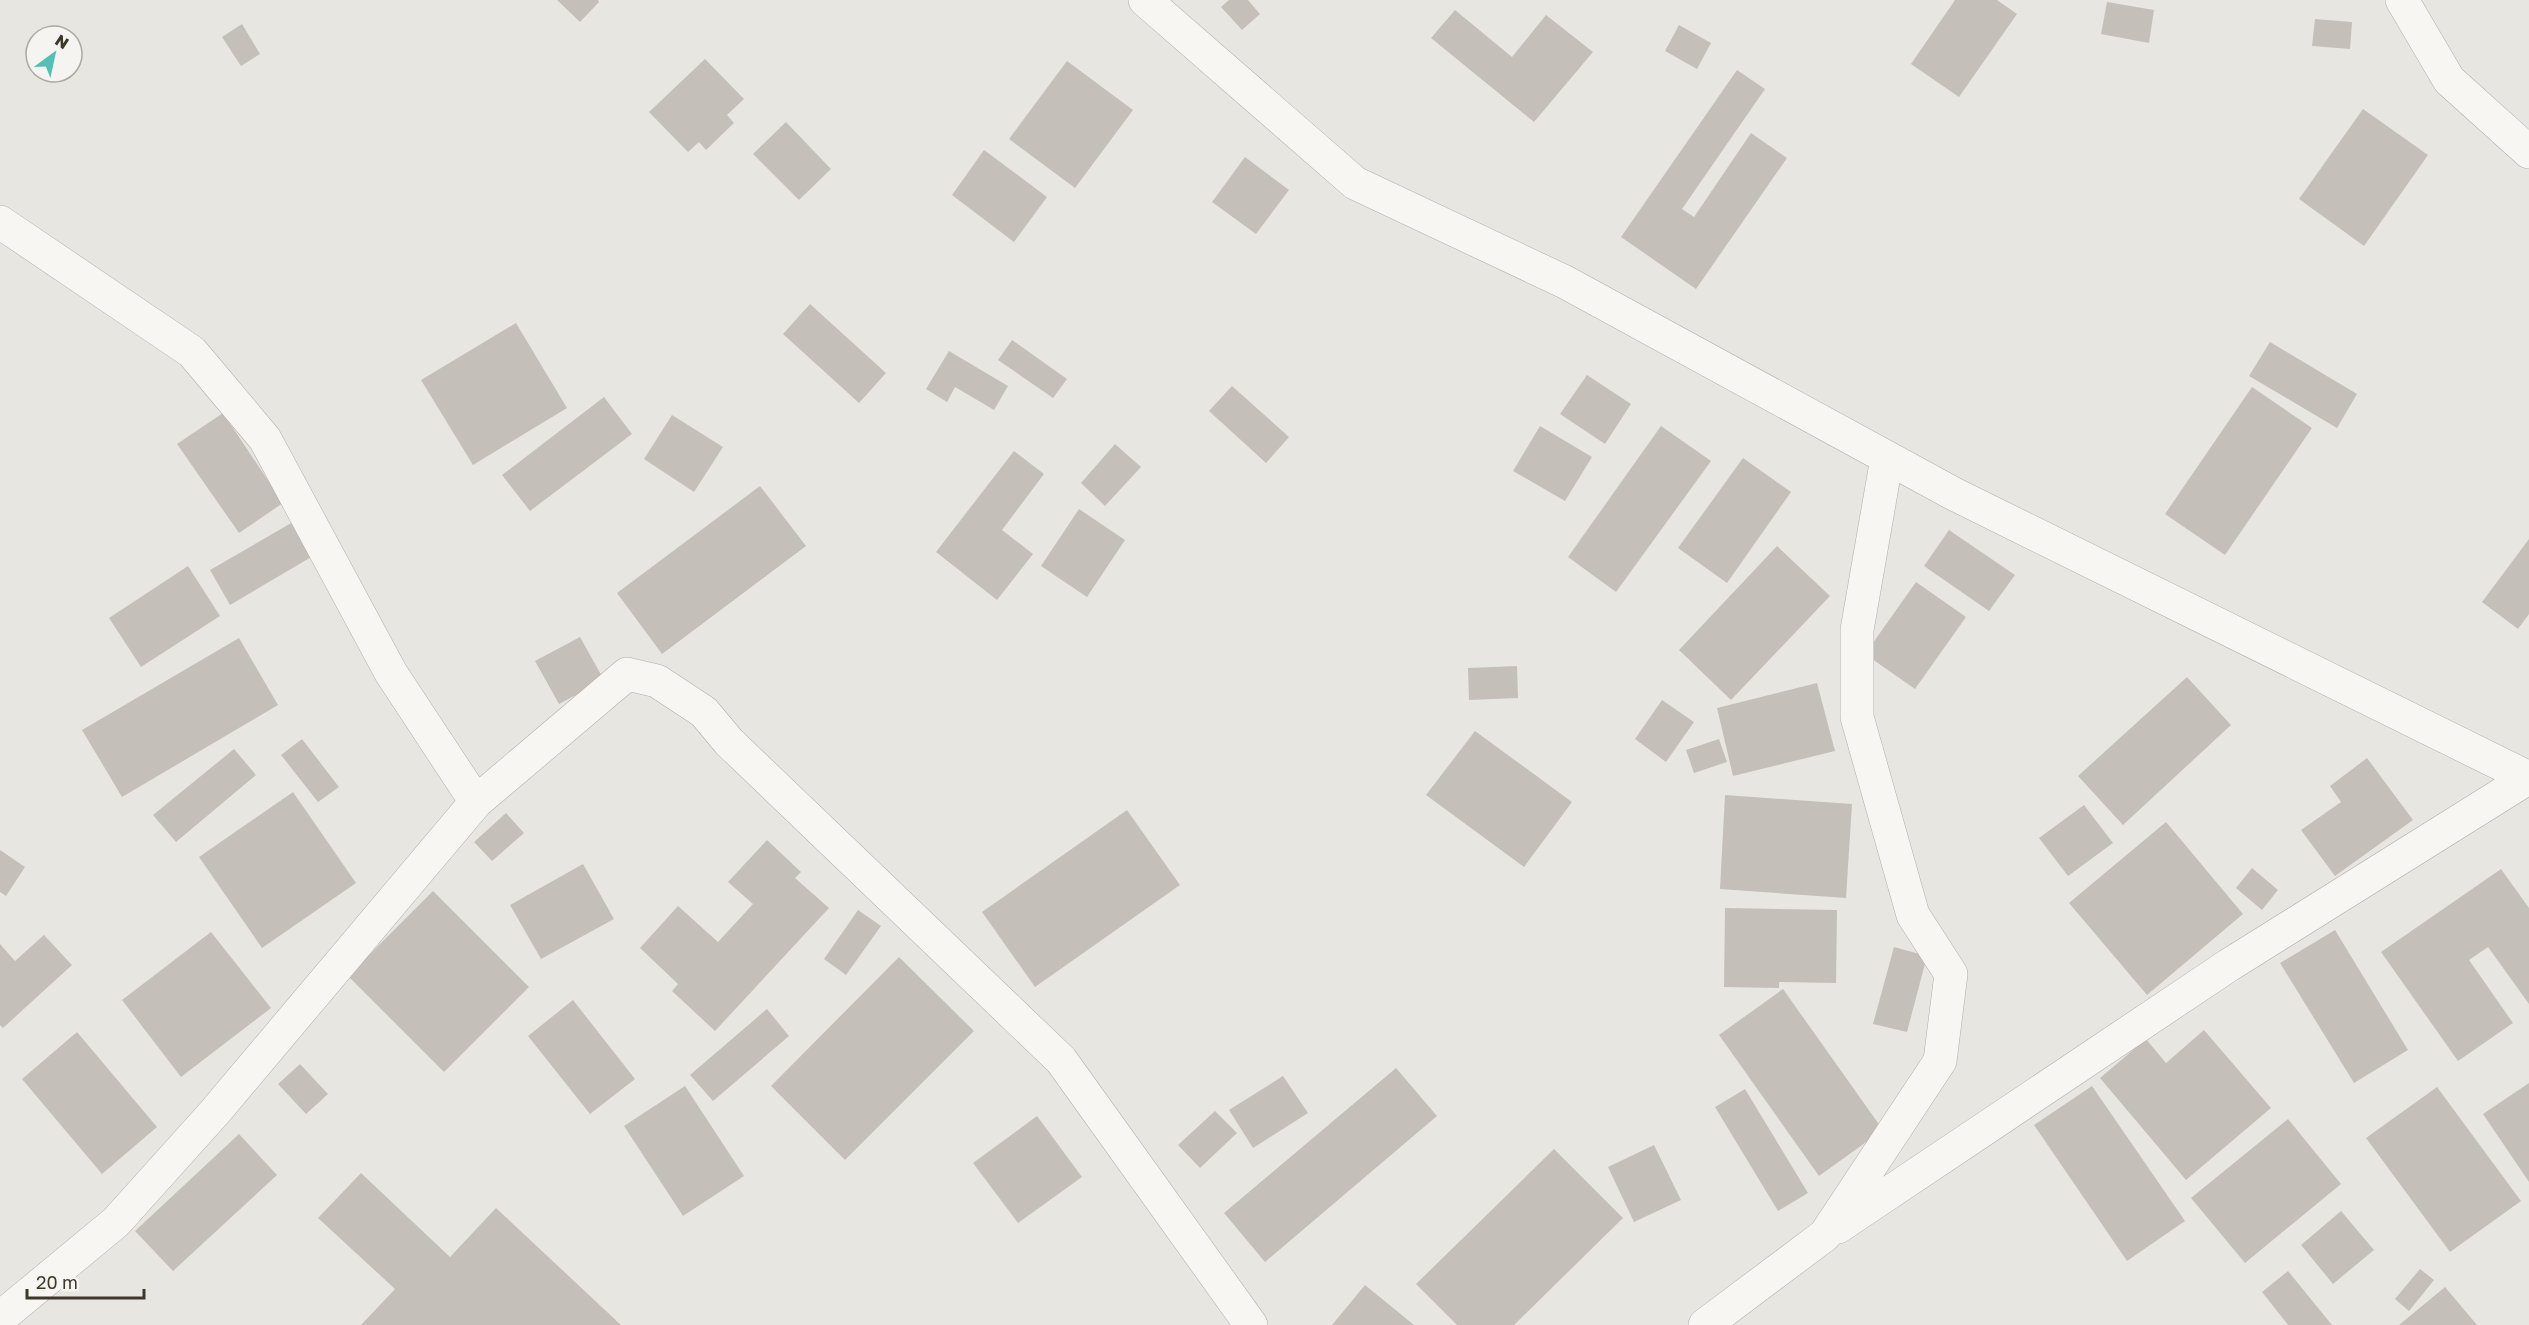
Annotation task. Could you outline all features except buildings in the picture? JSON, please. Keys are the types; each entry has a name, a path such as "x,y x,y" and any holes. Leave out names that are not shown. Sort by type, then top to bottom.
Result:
{"street":[{"path":"1145,0 1355,183 1565,282 1954,494 2528,778"},
{"path":"2402,0 2449,80 2529,152"},
{"path":"0,222 192,352 265,439 391,673 476,802"},
{"path":"1825,1235 1940,1061 1951,974 1913,915 1857,717 1857,630 1887,458"},
{"path":"0,1318 116,1222 214,1113 476,802 627,674 657,681 704,712 729,742 1061,1060 1251,1325"},
{"path":"1705,1325 1825,1235 2229,965 2528,778"}]}
